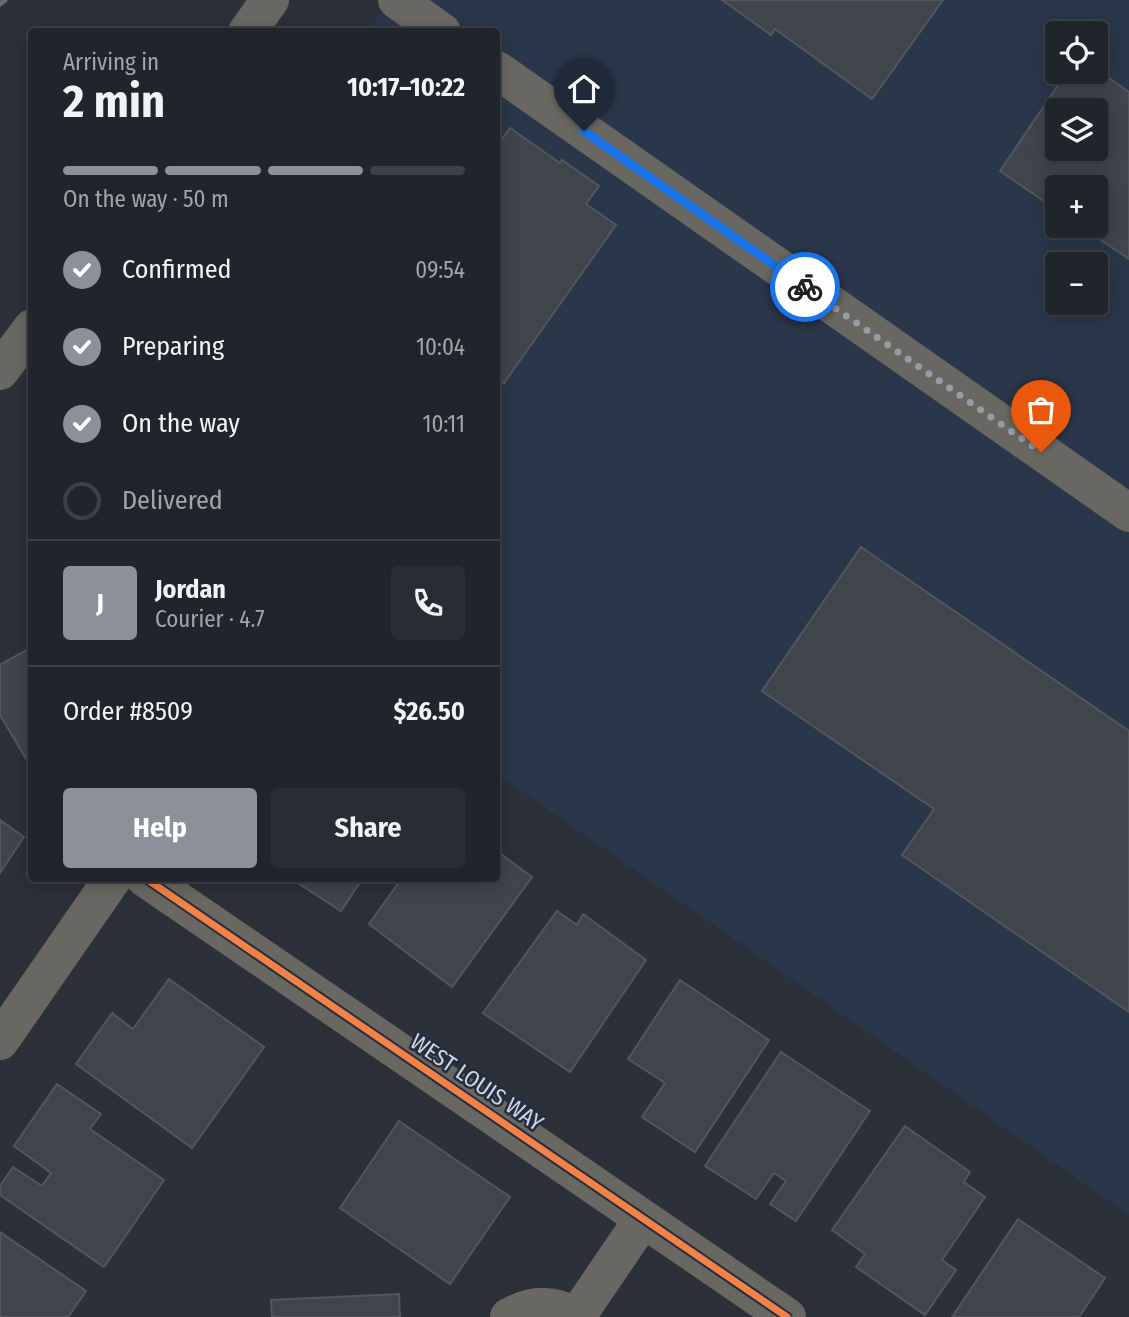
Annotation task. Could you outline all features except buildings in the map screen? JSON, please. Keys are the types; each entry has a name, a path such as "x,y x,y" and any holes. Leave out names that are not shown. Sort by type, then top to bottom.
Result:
{"main road":[{"path":"250,28 270,0"},
{"path":"0,371 28,332"}],"street":[{"path":"397,0 436,28"},
{"path":"500,72 1129,513"},
{"path":"0,1041 110,882"},
{"name":"WEST LOUIS WAY","path":"151,882 787,1317"},
{"path":"509,1317 522,1309 541,1305 559,1308 577,1317 643,1219"}],"shaded area":[{"path":"390,0 1129,0 1129,1215 500,776 500,28 371,28"}],"railway":[{"path":"0,4 5,0"}],"cycle path":[{"path":"151,882 787,1317"}],"way so far":[{"path":"805,287 1041,452"}],"route":[{"path":"584,131 805,287"}]}
